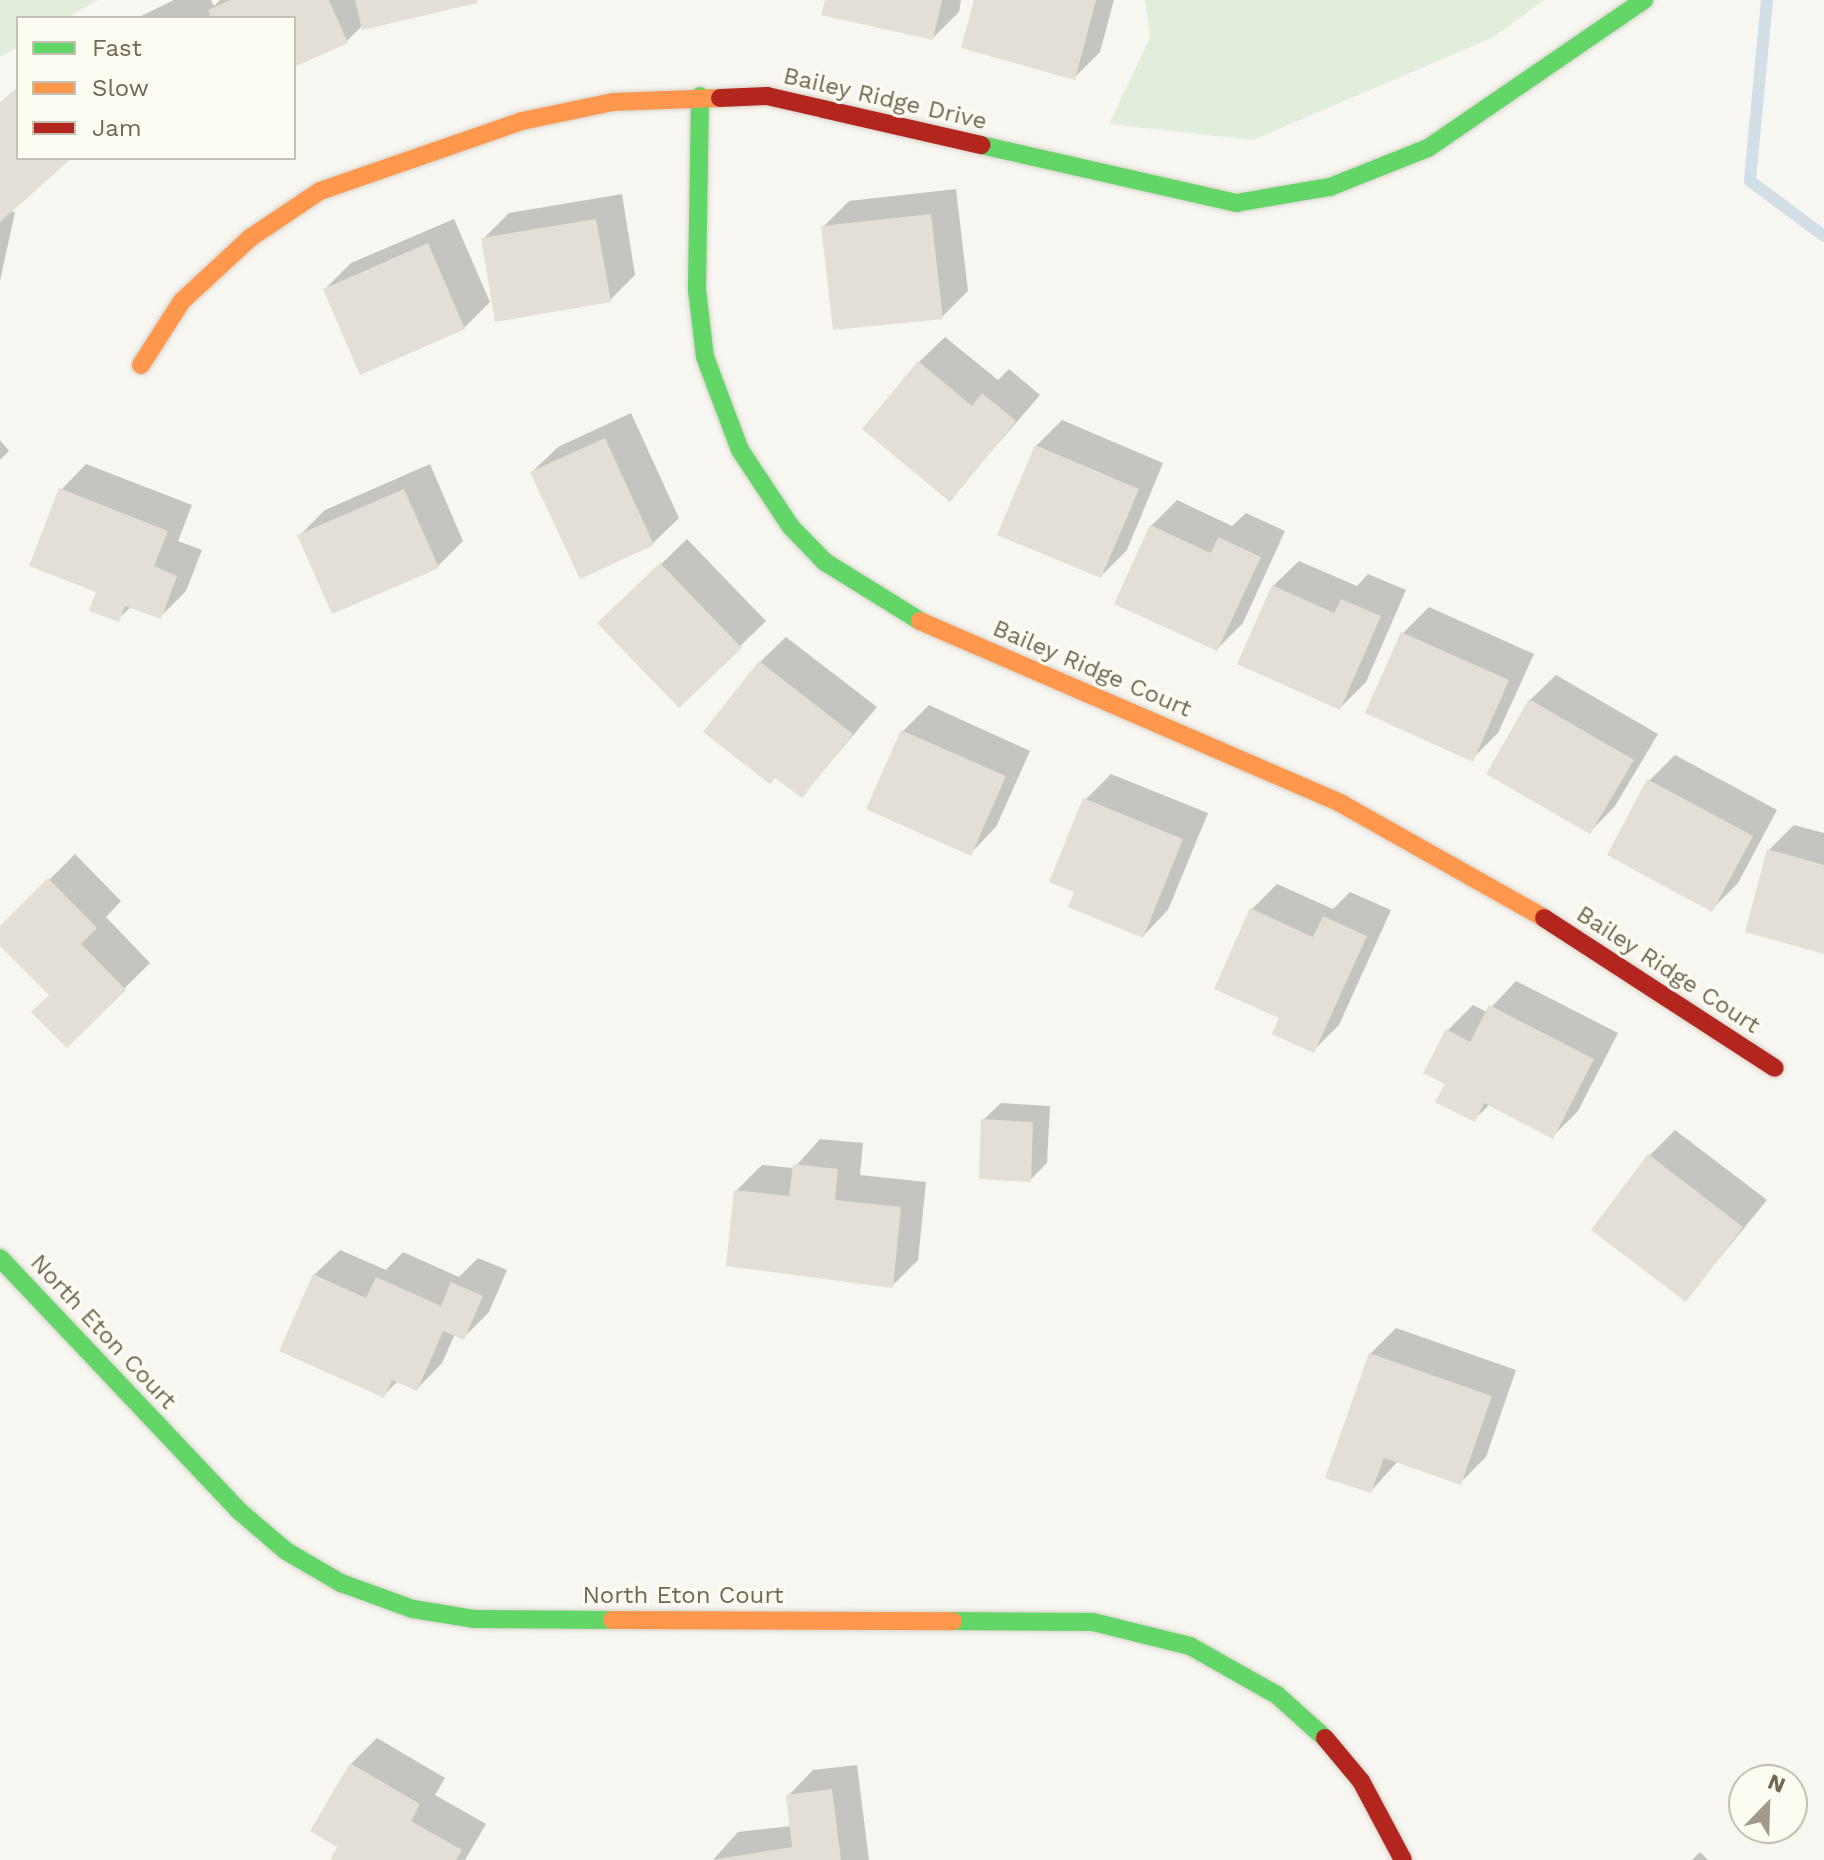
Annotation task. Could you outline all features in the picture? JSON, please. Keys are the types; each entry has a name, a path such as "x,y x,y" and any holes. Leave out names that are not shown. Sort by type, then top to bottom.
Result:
{"street":[{"name":"Bailey Ridge Drive","path":"141,365 182,301 250,238 320,191 522,121 613,102 700,96 767,96 1236,203 1330,187 1428,148 1644,0"},
{"name":"Bailey Ridge Court","path":"700,96 697,290 705,357 740,450 791,527 825,562 896,611 1355,811 1488,882 1775,1068"},
{"name":"North Eton Court","path":"0,1258 238,1510 286,1551 341,1583 413,1609 475,1619 1093,1622 1190,1646 1277,1695 1323,1735 1361,1781 1403,1860"}],"green space":[{"path":"0,0 98,0 70,16 16,16 16,48 0,57"},
{"path":"1145,0 1544,0 1494,37 1253,140 1109,124 1150,38"}],"building":[{"path":"230,0 329,0 348,43 296,66 296,16 210,16 208,10"},
{"path":"355,0 477,0 477,3 362,30"},
{"path":"825,0 942,0 933,40 821,15"},
{"path":"974,0 1096,0 1075,80 961,48"},
{"path":"16,89 16,160 70,160 0,222 0,103"},
{"path":"931,214 943,319 833,330 821,226"},
{"path":"596,219 611,302 495,322 481,238"},
{"path":"428,243 465,329 360,375 323,289"},
{"path":"918,361 972,406 982,393 1016,421 950,502 862,429"},
{"path":"605,438 654,545 580,579 530,472"},
{"path":"1035,445 1139,489 1101,578 997,535"},
{"path":"59,488 168,531 154,566 177,576 161,619 125,606 119,622 89,611 96,592 29,566"},
{"path":"404,489 439,568 332,614 297,535"},
{"path":"1150,525 1211,553 1218,537 1261,557 1217,651 1114,604"},
{"path":"660,563 742,648 679,708 597,623"},
{"path":"1272,585 1334,613 1341,599 1381,616 1340,710 1237,664"},
{"path":"1401,632 1509,680 1473,762 1365,713"},
{"path":"759,661 853,734 802,798 775,778 770,784 703,732"},
{"path":"1529,699 1634,760 1590,834 1486,774"},
{"path":"901,730 1006,776 971,856 866,809"},
{"path":"1647,779 1753,836 1712,912 1607,855"},
{"path":"1083,798 1183,839 1143,938 1068,907 1074,892 1049,882"},
{"path":"1767,849 1824,865 1824,954 1745,932"},
{"path":"48,878 97,928 81,944 126,990 67,1048 31,1012 49,995 0,946 0,926"},
{"path":"1250,908 1313,937 1323,916 1367,936 1314,1053 1272,1034 1279,1018 1214,989"},
{"path":"1489,1005 1594,1059 1553,1139 1484,1103 1475,1122 1435,1102 1445,1084 1423,1073 1446,1029 1470,1042"},
{"path":"981,1119 1033,1122 1031,1182 979,1179"},
{"path":"1648,1154 1743,1227 1686,1302 1591,1230"},
{"path":"793,1164 838,1169 835,1200 901,1207 893,1288 726,1266 734,1190 789,1196"},
{"path":"313,1274 366,1298 376,1277 441,1306 451,1282 483,1296 464,1340 443,1331 417,1391 392,1380 384,1398 279,1351"},
{"path":"1369,1353 1492,1396 1461,1485 1384,1458 1371,1493 1325,1478"},
{"path":"350,1763 420,1804 411,1821 462,1850 456,1860 330,1860 337,1847 310,1831"},
{"path":"832,1789 841,1860 711,1860 792,1847 786,1795"}],"waterway":[{"path":"1767,0 1750,181 1824,236"}],"traffic: fast":[{"path":"981,145 1236,203 1330,187 1428,148 1644,0"},
{"path":"700,96 697,290 705,357 740,450 791,527 825,562 920,621"},
{"path":"0,1258 238,1510 286,1551 341,1583 413,1609 475,1619 612,1620"},
{"path":"953,1621 1093,1622 1190,1646 1277,1695 1325,1738"}],"traffic: slow":[{"path":"141,365 182,301 250,238 320,191 522,121 613,102 720,98"},
{"path":"920,621 1342,804 1544,918"},
{"path":"612,1620 953,1621"}],"traffic: jam":[{"path":"720,98 767,96 981,145"},
{"path":"1544,918 1775,1068"},
{"path":"1325,1738 1361,1781 1403,1860"}]}
